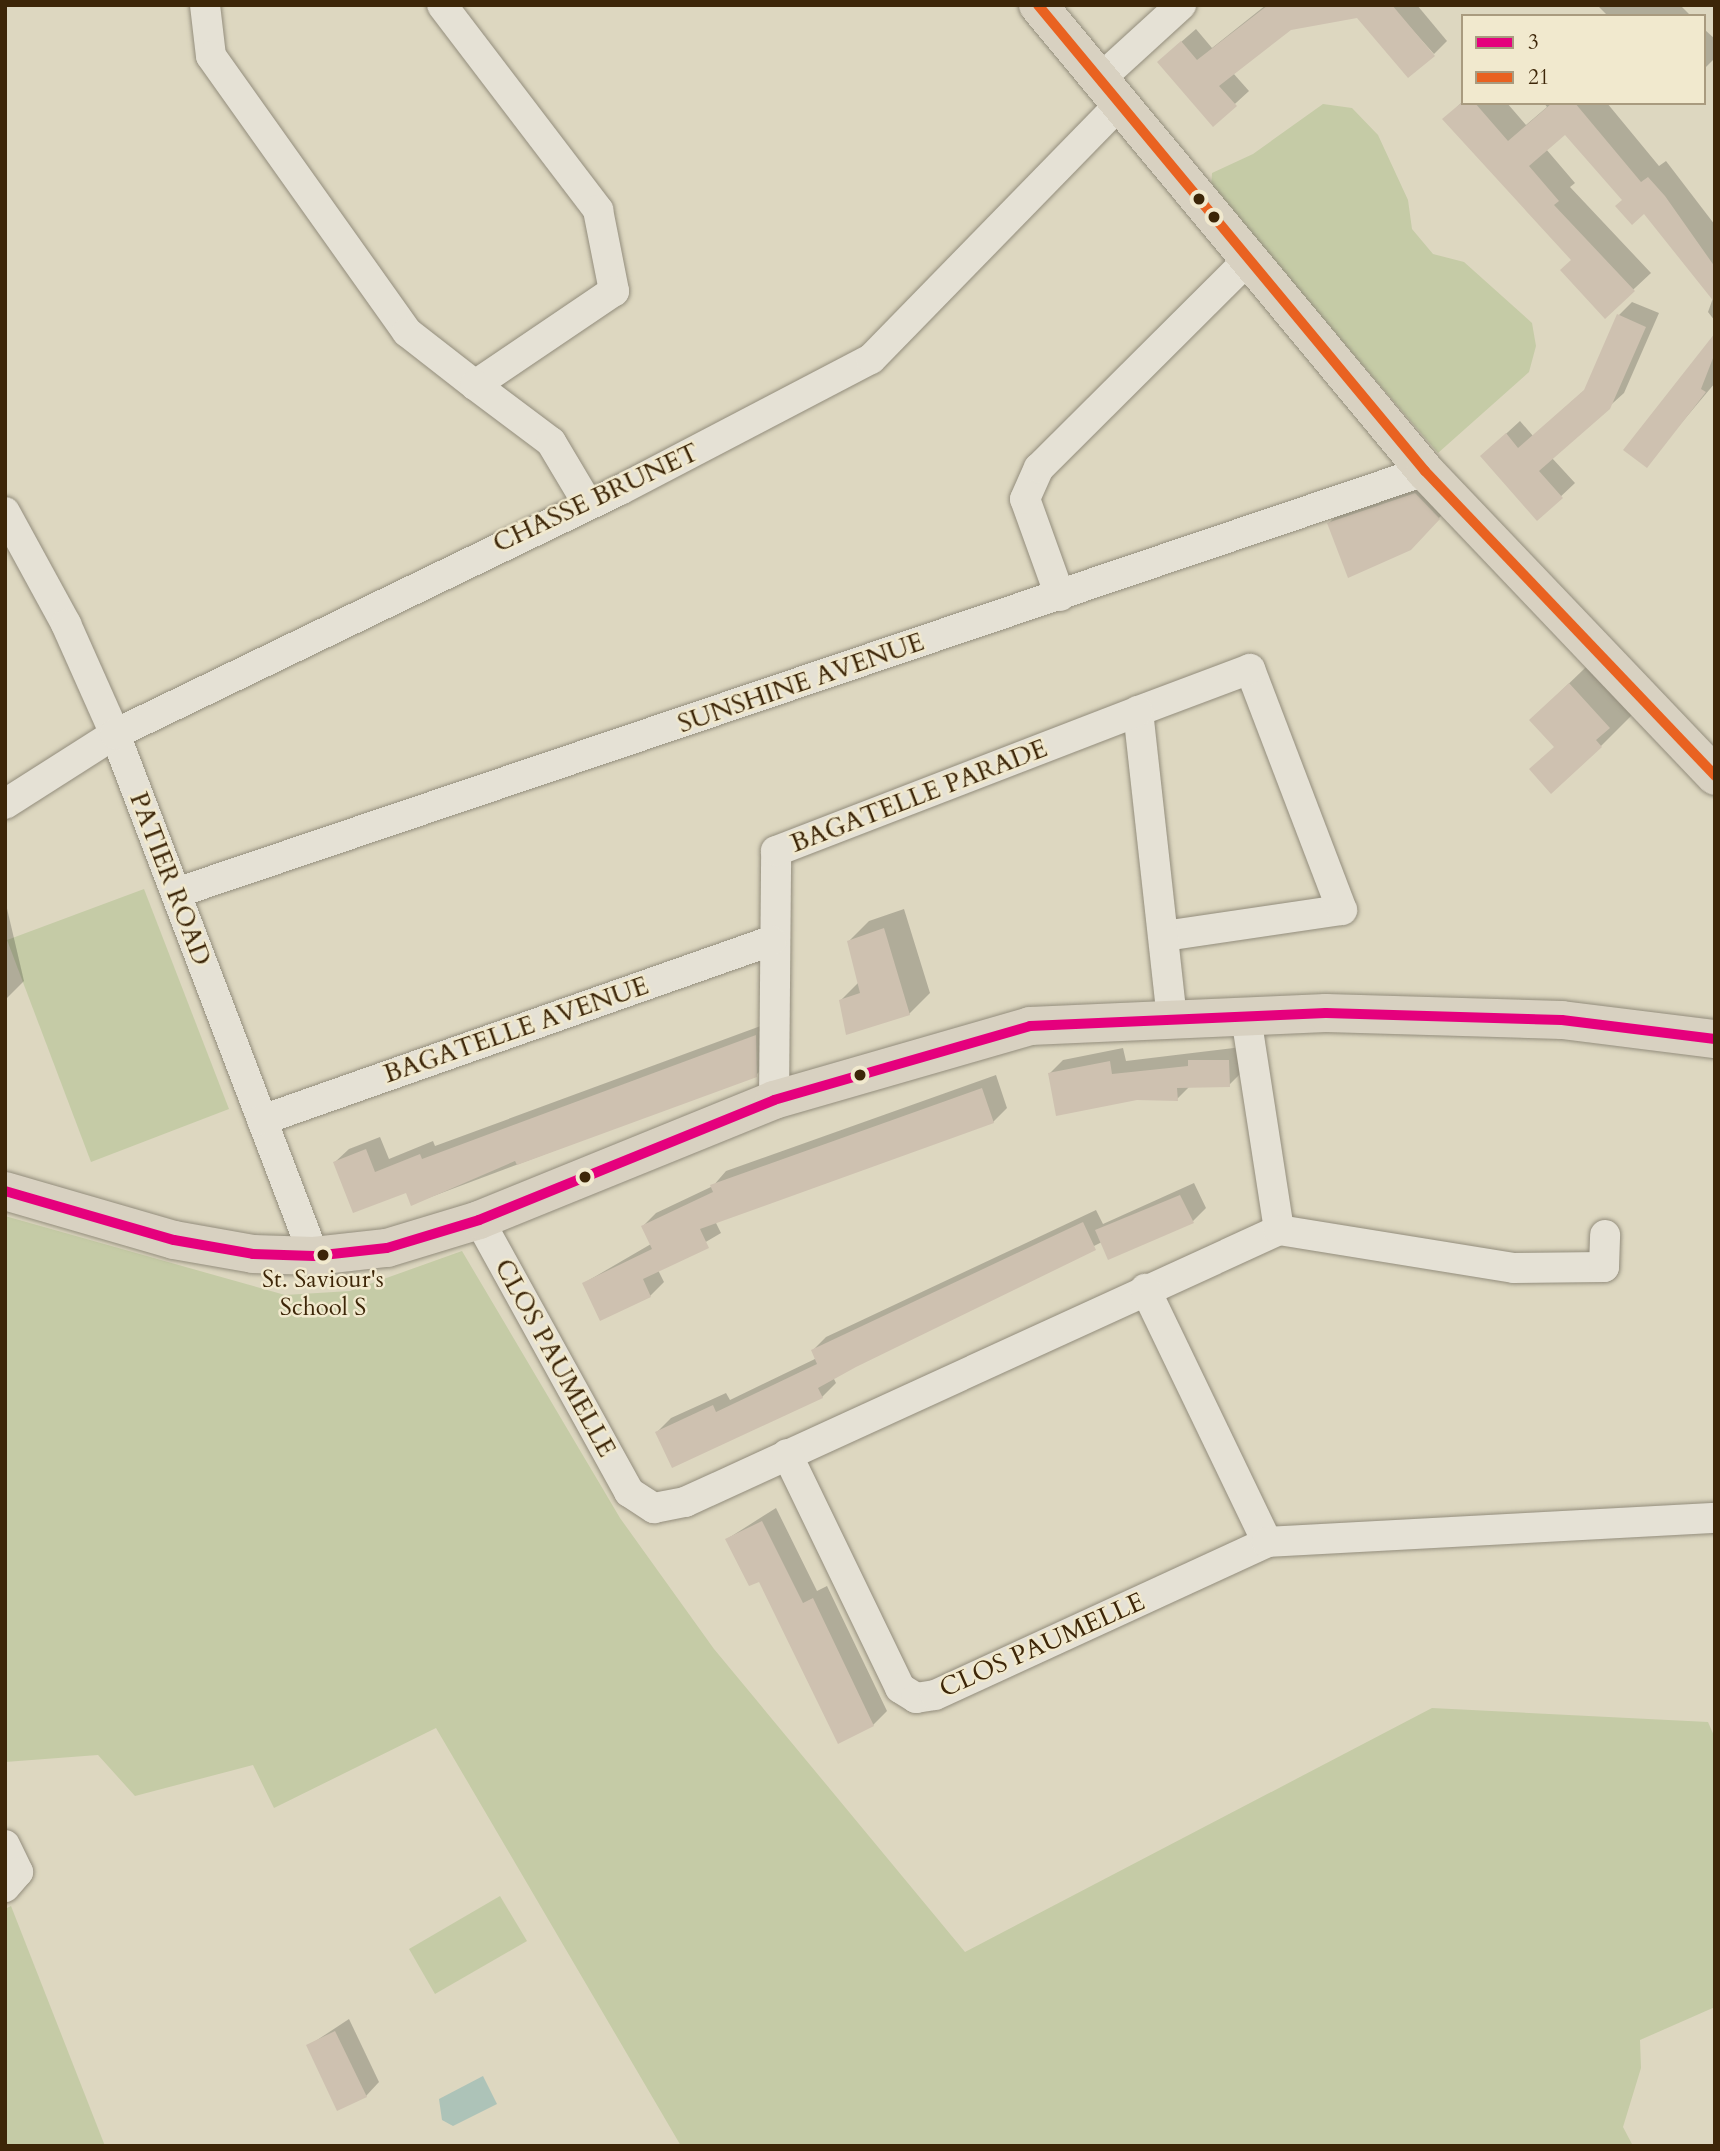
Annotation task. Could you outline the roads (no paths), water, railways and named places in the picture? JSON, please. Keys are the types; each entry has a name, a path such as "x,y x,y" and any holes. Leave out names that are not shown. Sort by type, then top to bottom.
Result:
{"main road":[{"path":"1038,5 1425,471 1715,776"},
{"path":"5,1191 174,1240 253,1254 314,1255 387,1248 479,1220 774,1100 1030,1026 1172,1017 1496,1017 1715,1039"}],"street":[{"path":"205,5 211,56 407,332 551,442 588,504"},
{"path":"442,5 598,210 614,291 475,385"},
{"name":"CHASSE BRUNET","path":"5,804 115,734 588,504 871,359 1110,91 1181,5"},
{"path":"1060,596 1025,499 1039,468 1250,258"},
{"name":"SUNSHINE AVENUE","path":"176,892 1425,471"},
{"name":"PATIER ROAD","path":"5,512 66,624 115,734 314,1255"},
{"name":"BAGATELLE PARADE","path":"774,1100 771,941 776,851 1250,669 1342,910 1165,936"},
{"path":"1138,711 1172,1017"},
{"name":"BAGATELLE AVENUE","path":"262,1120 771,941"},
{"path":"1246,1016 1279,1230 1514,1268 1604,1267 1605,1235"},
{"name":"CLOS PAUMELLE","path":"479,1220 629,1492 654,1508 685,1502 1145,1289 1279,1230"},
{"path":"1145,1289 1267,1542"},
{"name":"CLOS PAUMELLE","path":"787,1454 900,1688 916,1698 1267,1542 1715,1518"},
{"path":"5,1845 18,1872 5,1887"}],"place":[{"name":"St. Saviour's School S","path":"323,1255"}]}
